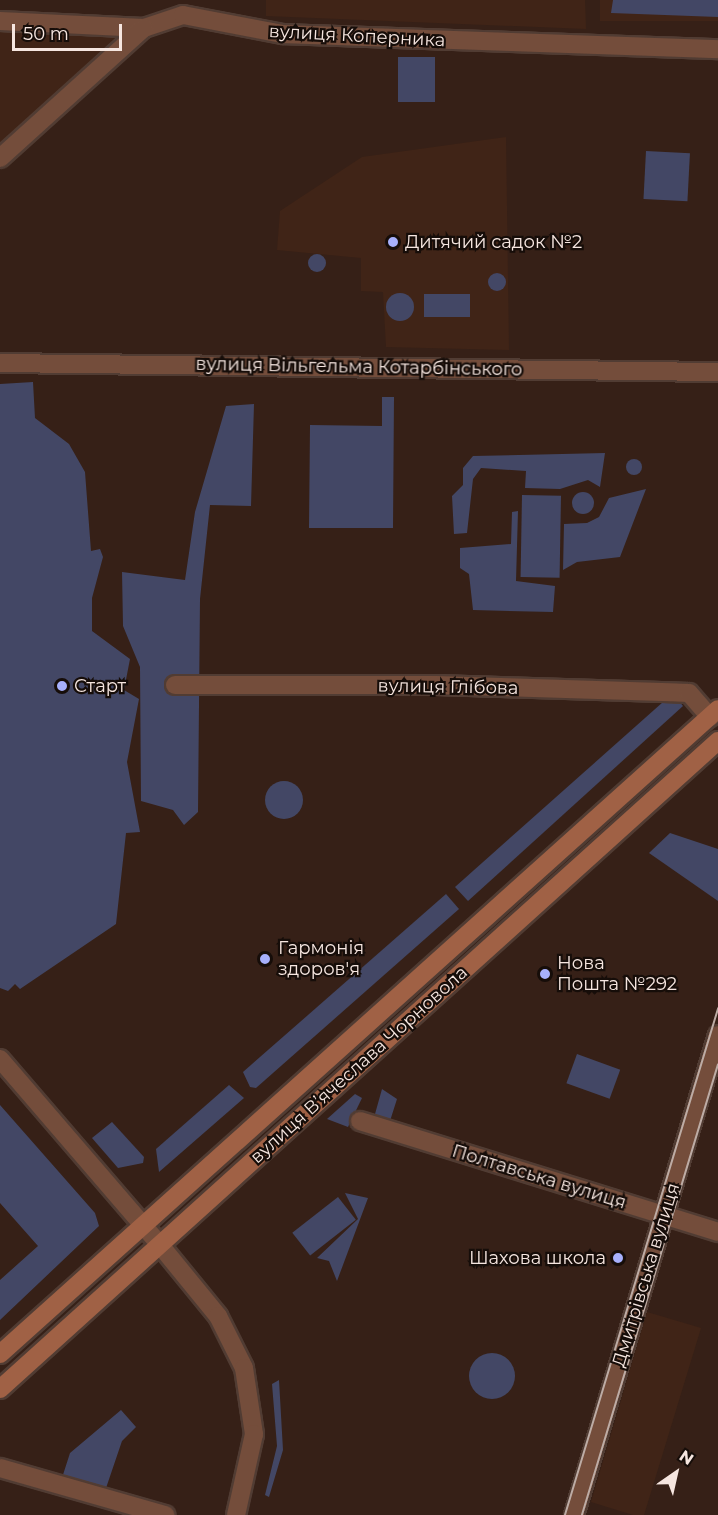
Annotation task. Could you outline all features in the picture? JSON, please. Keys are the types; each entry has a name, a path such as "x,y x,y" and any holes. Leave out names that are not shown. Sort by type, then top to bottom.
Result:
{"main road":[{"name":"вулиця Вʼячеслава Чорновола","path":"0,1354 714,713"},
{"name":"вулиця Вʼячеслава Чорновола","path":"0,1389 718,741"}],"street":[{"name":"вулиця Коперника","path":"0,21 144,28 186,7 283,34 718,49"},
{"path":"0,158 144,28"},
{"name":"вулиця Вільгельма Котарбінського","path":"0,363 718,372"},
{"name":"вулиця Глібова","path":"175,685 436,685 689,693 714,713"},
{"name":"Дмитрівська вулиця","path":"574,1515 718,1035"},
{"path":"0,1059 218,1316 244,1368 254,1434 236,1515"},
{"name":"Полтавська вулиця","path":"360,1121 718,1232"},
{"path":"0,1468 165,1515"}],"shaded area":[{"path":"266,0 585,0 586,29 266,16"},
{"path":"600,0 718,0 718,21 600,21"},
{"path":"613,0 718,0 718,17 611,13"},
{"path":"0,27 115,35 118,40 0,152"},
{"path":"398,57 435,57 435,102 398,102"},
{"name":"Дитячий садок №2","path":"506,137 509,350 386,347 383,292 361,291 361,258 277,250 280,211 362,157"},
{"path":"646,151 690,153 687,201 643,199"},
{"path":"317,254 323,257 326,263 323,269 317,272 311,269 308,263 311,257"},
{"path":"493,273 501,273 506,278 504,289 493,291 488,286 488,278"},
{"path":"400,293 410,297 414,307 410,317 400,321 390,317 386,307 390,297"},
{"path":"424,294 470,294 470,317 424,317"},
{"name":"Старт","path":"33,382 35,418 69,444 85,472 91,551 100,549 103,557 92,598 92,631 130,659 124,690 139,699 127,762 140,832 126,833 116,924 20,989 15,984 8,991 0,988 0,384"},
{"path":"382,397 394,397 393,528 309,528 310,425 382,426"},
{"path":"254,404 251,506 210,505 200,599 198,812 184,825 173,810 141,801 140,667 123,626 122,572 185,580 195,512 226,406"},
{"path":"605,453 600,487 588,480 560,489 525,488 526,471 481,468 473,479 467,533 454,534 452,496 463,485 463,468 473,456"},
{"path":"631,459 637,459 642,467 640,473 631,475 626,470 626,464"},
{"path":"646,489 620,557 577,562 563,570 564,524 587,523 599,517 609,498"},
{"path":"583,492 591,495 594,503 591,511 583,514 575,511 572,503 575,495"},
{"path":"522,495 561,496 560,578 521,577"},
{"path":"518,511 516,581 555,586 553,612 473,610 469,574 460,568 460,548 511,544 512,512"},
{"path":"679,701 683,706 468,901 455,887 663,702"},
{"path":"284,781 298,786 303,800 298,814 284,819 270,814 265,800 270,786"},
{"path":"670,833 718,849 718,901 649,853"},
{"path":"446,894 459,909 256,1088 250,1087 243,1072"},
{"path":"577,1054 620,1070 610,1099 566,1083"},
{"path":"229,1085 244,1098 159,1172 156,1149"},
{"path":"382,1089 397,1099 390,1121 414,1132 380,1121 375,1114"},
{"path":"355,1094 362,1098 348,1127 327,1119"},
{"path":"0,1105 95,1213 99,1226 0,1320 0,1280 38,1246 0,1203"},
{"path":"112,1122 144,1157 143,1163 118,1168 92,1138"},
{"path":"345,1193 368,1198 337,1281 329,1261 317,1258 358,1219"},
{"path":"338,1197 356,1220 310,1256 292,1233"},
{"path":"647,1312 701,1328 644,1515 633,1515 591,1502"},
{"path":"492,1353 508,1360 515,1376 508,1392 492,1399 476,1392 469,1376 476,1360"},
{"path":"279,1380 283,1450 269,1497 265,1495 277,1446 272,1384"},
{"path":"121,1410 136,1427 122,1441 104,1494 61,1481 70,1453"}],"tram line":[{"path":"565,1515 718,1009"},
{"path":"582,1515 718,1065"}],"place":[{"name":"Дитячий садок №2","path":"393,242"},
{"name":"Старт","path":"62,686"},
{"name":"Гармонія здоров'я","path":"265,959"},
{"name":"Нова Пошта №292","path":"545,974"},
{"name":"Шахова школа","path":"618,1258"}]}
